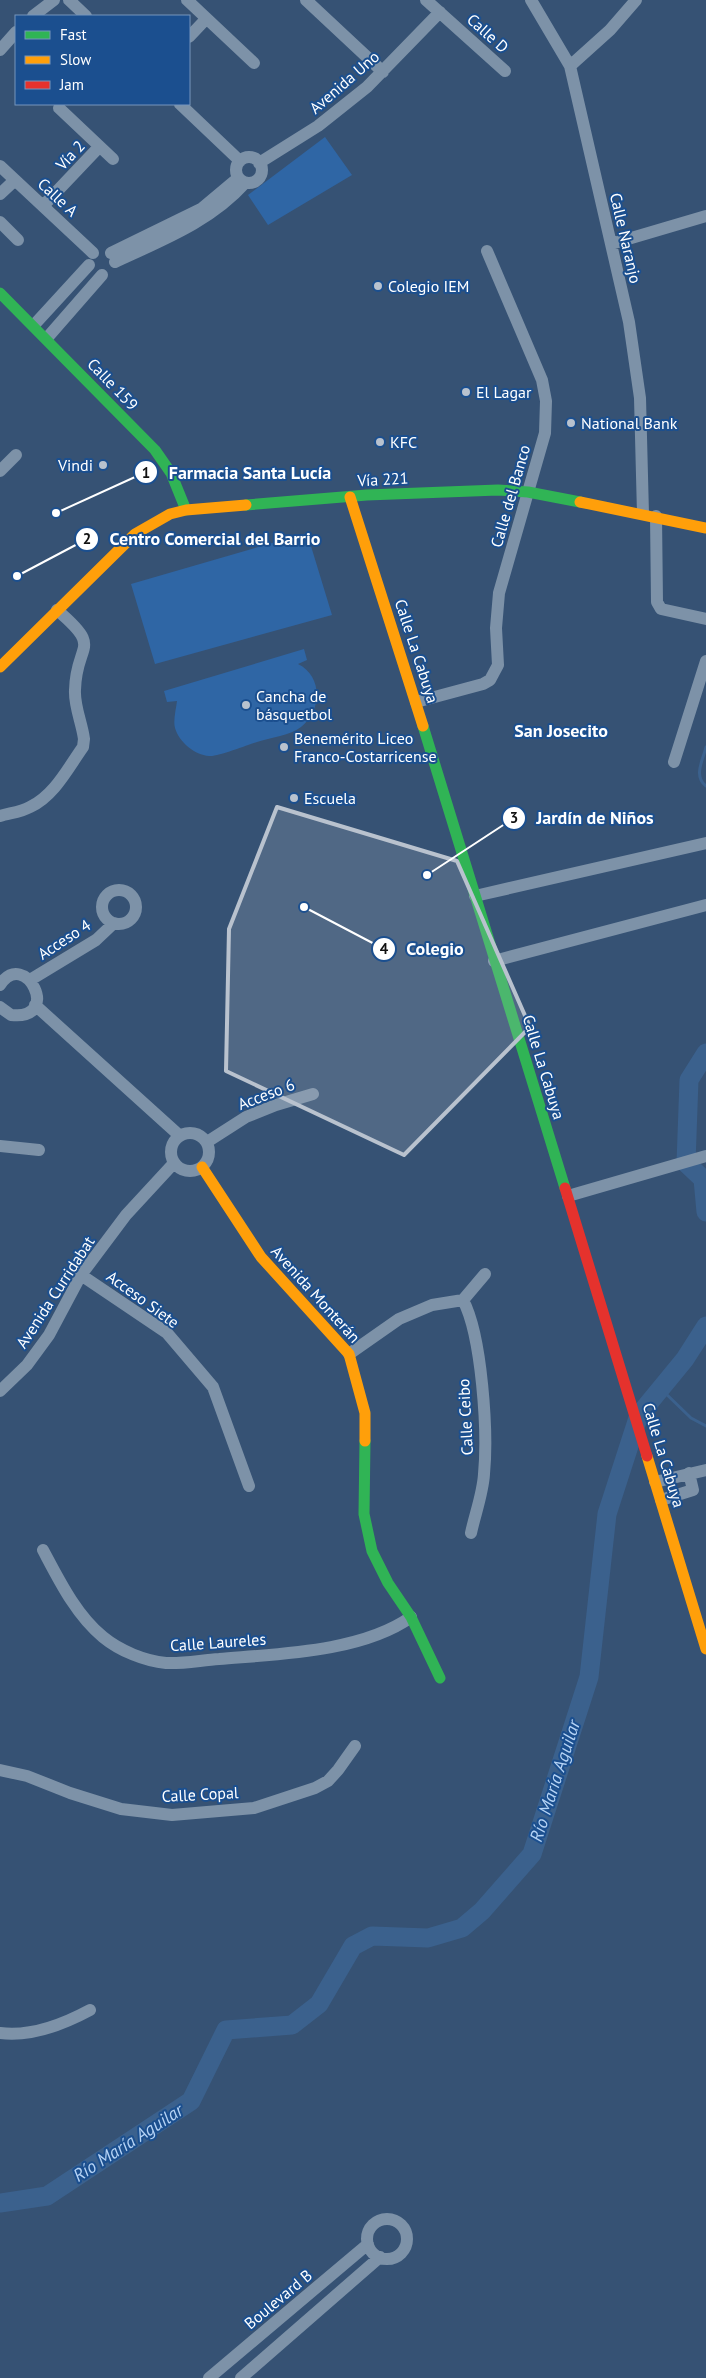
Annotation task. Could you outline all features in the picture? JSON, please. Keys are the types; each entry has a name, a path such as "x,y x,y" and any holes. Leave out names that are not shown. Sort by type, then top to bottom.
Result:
{"street":[{"path":"34,15 54,0"},
{"path":"69,0 85,15"},
{"path":"187,0 254,63"},
{"path":"307,0 383,72"},
{"name":"Calle D","path":"426,0 505,71"},
{"name":"Calle Naranjo","path":"531,0 570,66 630,322 640,398 657,602 661,609 706,619"},
{"path":"570,66 610,30 636,0"},
{"name":"Avenida Uno","path":"259,163 318,126 367,87 440,12"},
{"path":"190,36 206,19"},
{"path":"0,50 15,33"},
{"path":"181,105 240,161"},
{"path":"59,108 113,159"},
{"name":"Vía 2","path":"44,206 99,147"},
{"path":"252,158 259,163 261,176 253,182 242,180 236,166 240,161 252,158"},
{"name":"Calle A","path":"0,166 44,206 91,259"},
{"path":"0,194 15,180"},
{"path":"113,258 190,227 211,214 242,180"},
{"path":"611,244 706,216"},
{"path":"0,222 18,240"},
{"path":"34,325 91,259 105,250 113,258"},
{"name":"Calle del Banco","path":"416,702 483,684 494,673 498,665 496,628 499,593 545,433 546,400 533,358 487,251"},
{"path":"47,338 102,276 111,272 113,258"},
{"path":"91,259 96,274 102,276"},
{"name":"Calle 159","path":"0,293 47,338 155,450 171,473 186,510"},
{"path":"0,471 16,455"},
{"name":"Vía 221","path":"0,667 135,534 170,514 186,510 350,497 498,490 528,492 650,515 706,528"},
{"name":"Calle La Cabuya","path":"350,497 476,896 706,1649"},
{"path":"0,816 27,809 39,803 51,792 83,747 84,739 75,691 85,644 84,636 78,628 57,610"},
{"path":"674,762 706,661"},
{"path":"476,896 706,843"},
{"path":"494,960 706,905"},
{"name":"Acceso 4","path":"30,980 96,940 114,924"},
{"path":"0,985 12,976 24,976 30,980 38,994 31,1011 18,1016 5,1012 0,1006"},
{"path":"35,1005 180,1136"},
{"name":"Acceso 6","path":"207,1142 246,1117 276,1105 313,1094"},
{"path":"198,1134 207,1142 208,1159 202,1167 190,1171 184,1170 174,1163 171,1151 180,1136 198,1134"},
{"path":"0,1146 39,1150"},
{"path":"568,1196 704,1158"},
{"name":"Avenida Curridabat","path":"0,1391 27,1365 49,1335 81,1275 126,1215 174,1163"},
{"name":"Avenida Monterán","path":"202,1167 261,1258 349,1354 365,1413 364,1514 372,1551 388,1583 411,1617 440,1678"},
{"path":"349,1354 399,1319 432,1305 463,1300 486,1274"},
{"name":"Acceso Siete","path":"81,1275 167,1333 213,1387 249,1486"},
{"name":"Calle Ceibo","path":"463,1300 471,1315 483,1396 484,1474 471,1533"},
{"path":"655,1482 706,1470"},
{"path":"661,1500 693,1490 689,1473"},
{"name":"Calle Laureles","path":"43,1550 70,1600 103,1638 136,1656 167,1663 273,1655 350,1643 396,1628 411,1617"},
{"name":"Calle Copal","path":"0,1770 27,1776 70,1793 121,1809 172,1815 254,1808 315,1788 328,1781 355,1746"},
{"path":"0,2033 10,2034 53,2027 90,2010"},
{"name":"Boulevard B","path":"209,2378 368,2244 368,2232 376,2222 388,2219 400,2223 407,2234 406,2246 403,2252 392,2258 380,2257 241,2378"},
{"path":"368,2244 374,2254 380,2257"}],"highlighted area":[{"path":"277,807 457,861 530,1027 404,1155 226,1071 229,929"}],"shaded area":[{"path":"325,137 352,175 268,225 248,195"},
{"path":"307,533 332,615 155,664 131,584"},
{"path":"304,649 307,660 298,664 306,669 312,677 317,694 313,712 308,720 297,730 213,756 198,753 188,747 180,738 174,725 177,701 167,702 164,691"}],"waterway":[{"path":"706,747 699,773 702,782 706,786"},
{"name":"Río María Aguilar","path":"706,1053 689,1080 686,1163 703,1179 706,1212"},
{"name":"Río María Aguilar","path":"0,2203 47,2196 191,2101 226,2030 292,2025 319,2004 353,1946 372,1936 428,1938 462,1928 482,1911 532,1854 589,1677 607,1514 639,1415 685,1359 706,1326"},
{"path":"661,1389 691,1418 706,1426"}],"traffic: fast":[{"path":"0,293 155,450 171,473 186,510"},
{"path":"246,505 367,495 498,490 528,492 580,502"},
{"path":"423,726 565,1188"},
{"path":"365,1441 364,1514 372,1551 388,1583 411,1617 440,1678"}],"traffic: slow":[{"path":"350,497 423,726"},
{"path":"580,502 706,528"},
{"path":"0,667 135,534 170,514 186,510 246,505"},
{"path":"202,1167 261,1257 349,1354 365,1413 365,1441"},
{"path":"647,1456 706,1649"}],"traffic: jam":[{"path":"565,1188 647,1456"}],"place":[{"name":"Colegio IEM","path":"378,286"},
{"name":"El Lagar","path":"466,392"},
{"name":"National Bank","path":"571,423"},
{"name":"KFC","path":"380,442"},
{"name":"Vindi","path":"103,465"},
{"name":"Farmacia Santa Lucía","path":"56,513"},
{"name":"Centro Comercial del Barrio","path":"17,576"},
{"name":"Cancha de básquetbol","path":"246,705"},
{"name":"Benemérito Liceo Franco-Costarricense","path":"284,747"},
{"name":"Escuela","path":"294,798"},
{"name":"Jardín de Niños","path":"427,875"},
{"name":"Colegio","path":"304,907"}],"district":[{"name":"San Josecito","path":"561,731"}]}
